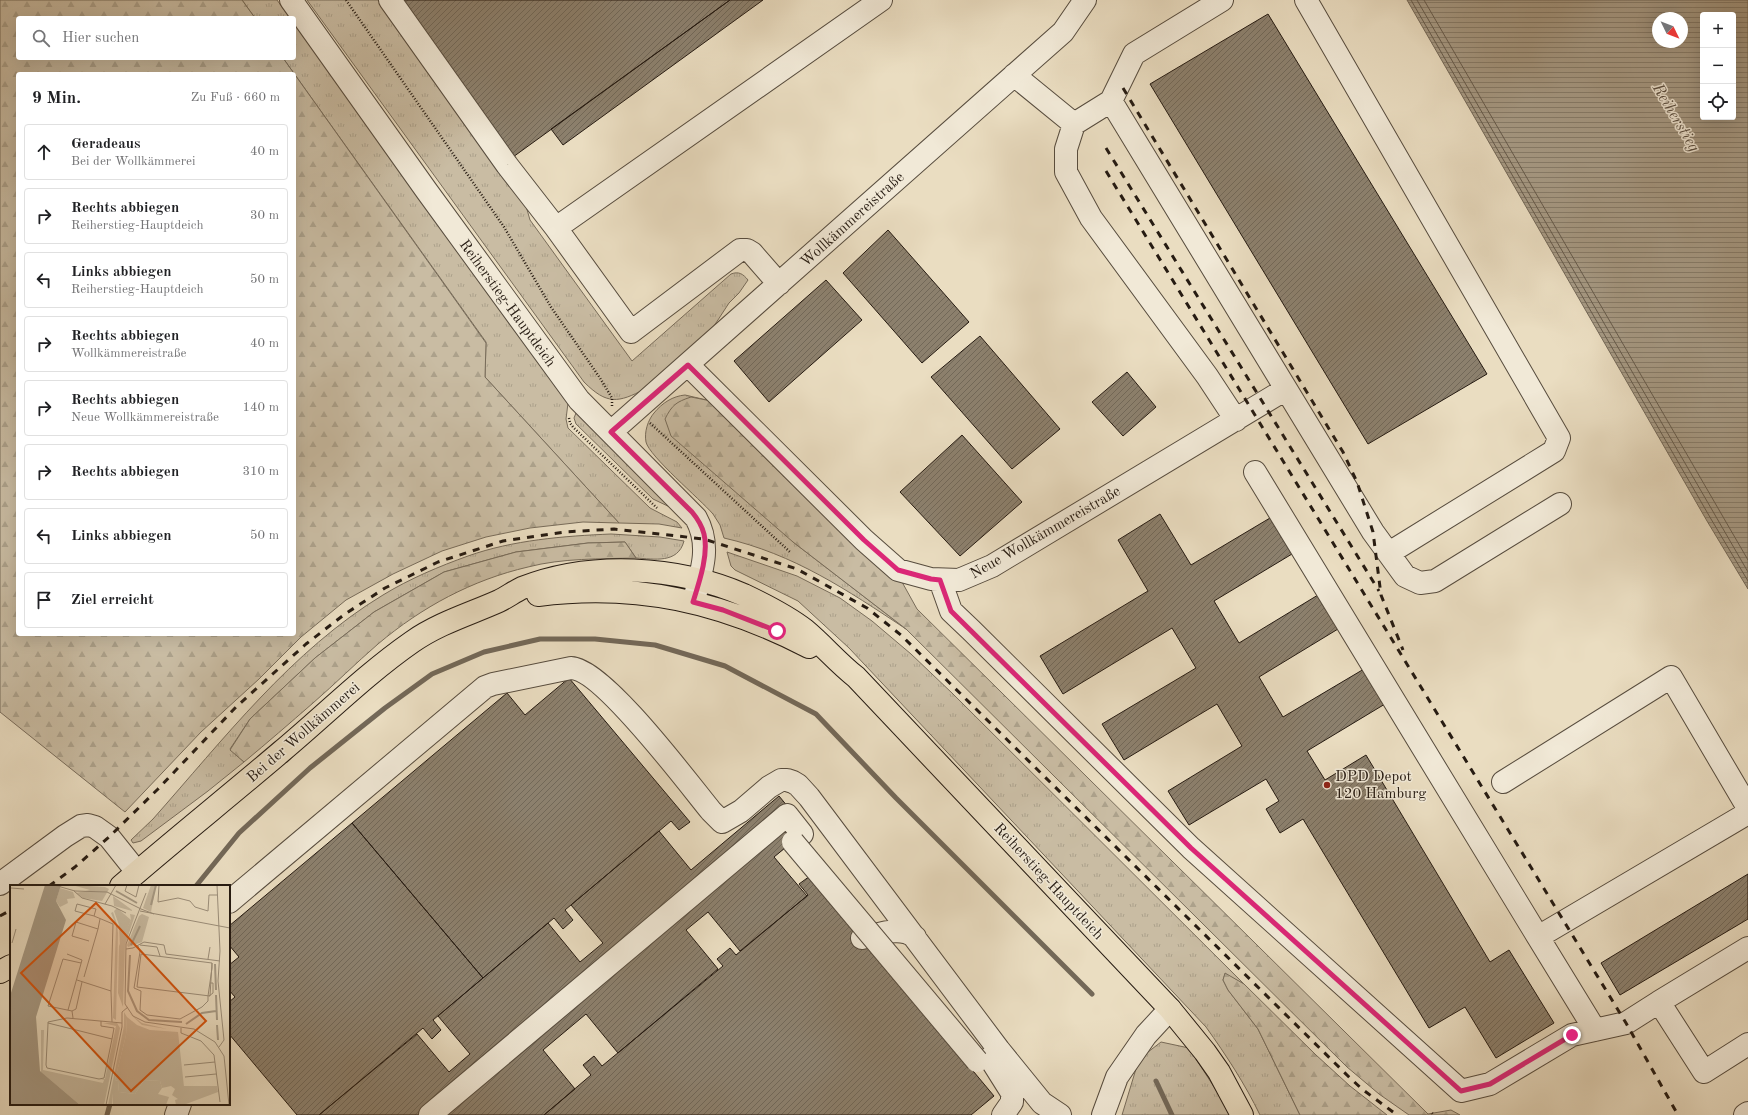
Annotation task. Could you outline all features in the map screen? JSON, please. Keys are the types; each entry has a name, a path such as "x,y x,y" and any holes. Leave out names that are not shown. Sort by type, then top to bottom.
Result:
{"main road":[{"name":"Bei der Wollkämmerei","path":"122,885 284,750 392,657 427,632 500,600 521,589 549,580 583,572 636,570 699,581 743,595 788,618 806,631 837,662"},
{"name":"Bei der Wollkämmerei","path":"500,600 562,592 601,590 657,594 723,610 777,631 837,662"},
{"name":"Reiherstieg-Hauptdeich","path":"837,662 873,694 1170,1010 1205,1052 1219,1072 1242,1115"},
{"path":"0,972 10,967"}],"street":[{"name":"Reiherstieg-Hauptdeich","path":"291,0 426,190 579,400 696,518 704,535 704,554 693,602"},
{"path":"390,0 507,165 556,228 631,332 740,250 747,250 752,253 779,284"},
{"path":"556,228 881,0"},
{"name":"Wollkämmereistraße","path":"611,432 1063,32 1085,0"},
{"path":"1222,0 1134,54 1111,101 1074,124 1066,149 1066,172 1091,218 1207,376 1236,420"},
{"path":"1306,0 1559,438 1554,451 1389,553"},
{"path":"1014,75 1074,124"},
{"path":"1111,101 1373,532 1406,576 1420,584 1435,581 1560,504"},
{"name":"Neue Wollkämmereistraße","path":"688,365 864,540 898,570 940,580 959,580 992,566 1286,389"},
{"path":"1255,472 1596,1030"},
{"path":"940,580 951,611 1191,848 1461,1091 1490,1084 1572,1035 1626,1023 1748,948"},
{"path":"230,901 485,687 493,684 571,668 584,671 628,710 711,812 722,822 741,811 775,783 787,780 798,785 809,797 836,835 1008,1062 1042,1103 1060,1115"},
{"path":"1503,782 1671,676 1748,808"},
{"path":"1538,937 1748,813"},
{"path":"430,1115 787,815 987,1053 1012,1093 1012,1102 1003,1115"},
{"path":"0,884 65,836 81,826 88,825 95,827 109,837 137,872"},
{"path":"793,842 977,1061 1012,1093"},
{"path":"862,938 898,931 910,933 914,937"},
{"path":"1660,1002 1704,1072 1748,1044"},
{"path":"1103,1115 1117,1077 1146,1035 1170,1010"},
{"path":"176,1115 180,1105"}],"path":[{"path":"346,0 504,227 551,307 612,398"},
{"path":"654,426 790,552"}],"green space":[{"path":"0,0 242,0 254,16 16,16 16,60 284,60 293,72 16,72 16,636 296,636 296,76 486,343 485,377 619,523 583,522 530,528 486,537 442,551 393,574 346,600 301,637 259,679 201,732 125,812 0,712"},
{"path":"242,0 277,0 289,16 254,16"},
{"path":"307,0 378,0 526,206 530,220 632,361 731,274 741,274 748,280 739,293 729,303 714,326 645,389 636,394 620,399 606,398 599,395 584,382"},
{"path":"296,26 568,403 566,419 568,428 650,508 677,522 682,528 659,524 619,523 485,377 486,342 296,76 296,72 293,72 284,60 296,60"},
{"path":"685,395 711,401 793,542 906,629 841,587 797,564 774,553 724,538 720,525 713,514 665,467 649,448 646,442 647,426 654,413 668,401"},
{"path":"691,397 711,401 902,582 917,609 1428,1114 1451,1110 1460,1115 1409,1115 1379,1094 1347,1067 906,629 793,542 671,436 665,419 675,405"},
{"path":"576,413 578,413 674,509 653,499 576,424 574,418"},
{"path":"611,534 660,537 684,541 676,554 671,557 658,559 636,558 625,542 588,543 516,552 444,572 374,612 315,658 250,719 230,749 244,762 141,841 133,843 131,840 153,819 260,698 289,669 350,617 383,595 425,573 457,560 503,546 575,536"},
{"path":"625,542 636,558 582,560 541,564 487,579 448,596 412,618 378,644 321,696 244,762 230,750 250,719 315,658 374,612 444,572 516,552 588,543"},
{"path":"727,552 797,576 840,598 872,621 911,654 952,693 1244,984 1225,974 1223,980 1228,990 1258,1029 1300,1115 1260,1115 1235,1070 1206,1027 849,648 798,601 735,570 731,566"},
{"path":"1225,973 1244,984 1316,1055 1350,1086 1387,1115 1300,1115 1258,1029 1228,990 1223,980"},
{"path":"1161,1042 1189,1048 1232,1115 1122,1115 1139,1059"}],"water":[{"name":"Reiherstieg","path":"1407,0 1748,0 1748,589 1707,521"}],"building":[{"path":"400,0 730,0 513,157"},
{"path":"730,0 763,0 563,145 551,129"},
{"path":"1268,14 1487,374 1368,444 1150,84"},
{"path":"888,230 969,322 922,363 843,273"},
{"path":"826,280 862,320 769,402 734,361"},
{"path":"980,336 1060,429 1012,469 931,377"},
{"path":"1127,372 1156,407 1123,436 1092,402"},
{"path":"962,435 1022,502 960,556 900,492"},
{"name":"DPD Depot 120 Hamburg","path":"1160,514 1191,565 1270,518 1292,554 1214,601 1239,643 1318,595 1338,629 1259,677 1283,717 1364,669 1385,704 1307,751 1325,780 1366,755 1490,962 1509,950 1554,1023 1496,1058 1465,1007 1429,1028 1303,819 1280,833 1266,809 1279,801 1266,779 1189,825 1168,791 1242,746 1217,704 1124,760 1102,724 1196,668 1172,628 1063,694 1040,656 1148,591 1118,540"},
{"path":"569,678 690,822 679,830 671,821 565,910 573,920 563,929 554,918 483,978 352,823 507,693 525,715"},
{"path":"779,796 807,830 774,857 807,896 740,951 708,912 686,930 718,969 618,1053 586,1014 543,1050 575,1089 544,1115 319,1115 417,1034 449,1072 470,1054 438,1016 548,923 580,962 603,943 571,905 659,831 691,870"},
{"path":"352,823 483,978 433,1020 441,1030 432,1039 423,1028 319,1115 297,1115 230,1035 230,1001 235,997 230,991 230,964 239,957 230,946 230,925"},
{"path":"1748,874 1748,919 1620,995 1601,963"},
{"path":"810,876 994,1096 971,1115 544,1115 591,1075 583,1065 594,1056 602,1066 723,966 717,959 730,948 736,955 808,895 799,884"}],"waterway":[{"path":"197,885 239,833 310,768 385,708 432,674 484,652 540,639 595,639 655,645 725,666 816,714 896,798 1092,994"},
{"path":"1156,1081 1172,1115"},
{"path":"107,1115 110,1105"}],"railway":[{"path":"1123,88 1343,452 1357,482 1373,532 1381,595 1403,650"},
{"path":"1106,148 1379,591"},
{"path":"1106,171 1626,1023 1678,1115"},
{"path":"50,885 75,867 109,837 158,789 236,707 306,644 345,614 385,588 438,562 503,541 565,532 614,529 704,539 797,569 867,608 901,635 1349,1077 1362,1089 1397,1115"},
{"path":"0,916 10,911"}],"place":[{"name":"DPD Depot 120 Hamburg","path":"1327,785"}],"route":[{"path":"777,631 723,610 693,602 704,554 704,535 700,524 692,512 611,432 688,365 864,540 898,570 940,580 951,611 1191,848 1461,1091 1490,1084 1572,1035"}]}
